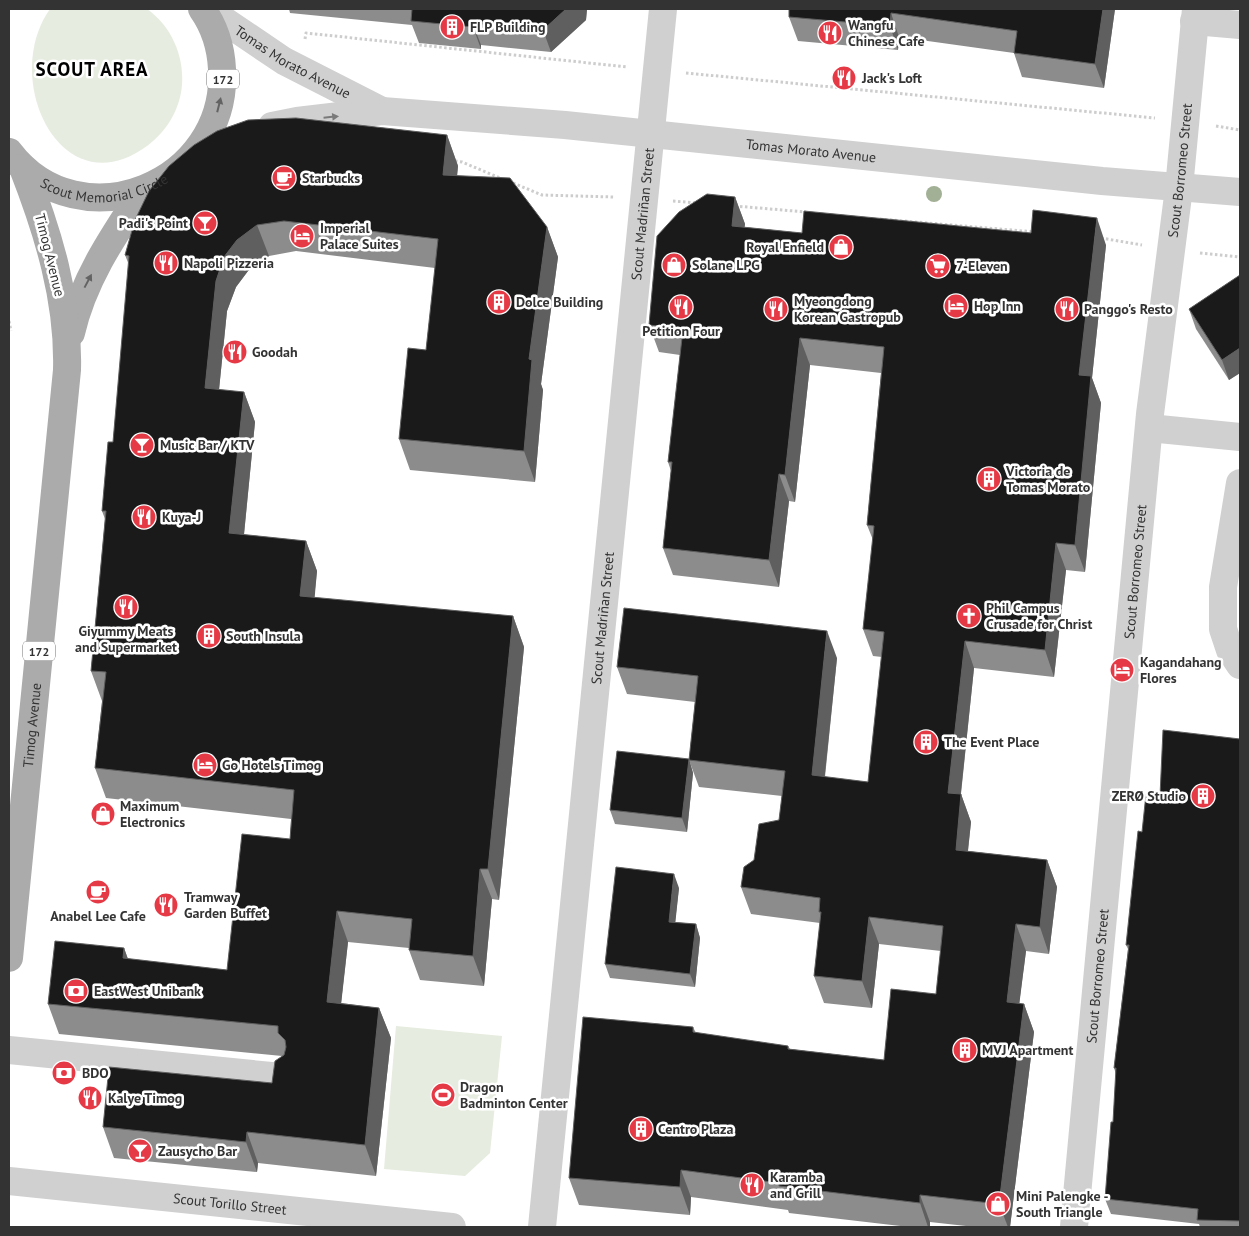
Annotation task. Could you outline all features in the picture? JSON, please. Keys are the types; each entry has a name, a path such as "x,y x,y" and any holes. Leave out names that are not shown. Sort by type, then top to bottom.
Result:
{"main road":[{"name":"Scout Memorial Circle","path":"16,160 54,188 71,194 106,198 142,191 174,174 200,149 216,116 223,80 218,44 202,9"},
{"name":"Timog Avenue","path":"9,956 13,893 67,370 68,344 57,275 46,230 16,160"},
{"name":"Timog Avenue","path":"68,344 81,297 113,236 142,191"}],"street":[{"name":"Tomas Morato Avenue","path":"207,9 255,43 303,72 382,111"},
{"name":"Scout Madriñan Street","path":"542,1227 663,9"},
{"path":"1195,15 1240,25"},
{"name":"Scout Borromeo Street","path":"1074,1227 1149,428 1179,188 1195,15"},
{"name":"Tomas Morato Avenue","path":"200,149 237,136 297,121 382,111 565,125 1179,188 1240,192"},
{"path":"1149,428 1240,437"},
{"path":"1240,483 1223,587 1223,629 1230,650 1240,664"},
{"path":"9,1050 282,1077"},
{"name":"Scout Torillo Street","path":"9,1181 452,1227"}],"path":[{"path":"303,72 306,33 657,70 1112,114"},
{"path":"452,161 462,162 542,195 643,198 702,203"},
{"path":"732,206 810,213"},
{"path":"879,219 1036,232"},
{"path":"9,321 11,331"}],"shaded area":[{"path":"50,9 147,9 163,24 174,42 181,63 181,94 171,119 161,134 147,146 116,161 89,161 65,149 48,127 36,100 32,69 36,38"},
{"name":"Dragon Badminton Center","path":"396,1026 502,1036 490,1153 465,1176 384,1169"}],"building":[{"path":"412,9 566,9 543,30 473,24 473,27 411,21"},
{"path":"789,9 1103,9 1095,64 1014,53 1017,31 891,13 890,26 789,17"},
{"path":"296,118 447,135 443,175 510,178 547,227 529,359 532,360 524,451 399,439 408,348 426,350 438,239 284,221 257,225 237,240 224,257 216,281 205,388 244,392 229,533 306,541 300,596 513,616 488,869 480,869 473,956 409,950 412,919 337,911 327,1002 379,1008 365,1145 247,1132 246,1142 103,1127 109,1067 272,1083 275,1061 284,1055 285,1040 278,1033 278,1026 48,1004 55,941 124,948 123,958 227,970 242,834 290,839 294,790 95,768 106,672 91,671 106,511 102,511 108,442 113,442 129,256 125,255 135,220 149,191 169,166 194,145 217,131 248,120"},
{"path":"707,194 735,197 732,226 802,233 804,211 1031,233 1033,210 1097,218 1079,375 1091,376 1075,545 1056,543 1045,650 965,641 948,793 961,794 956,850 1047,860 1040,927 1016,924 1007,1002 1024,1004 999,1204 920,1195 920,1203 779,1186 779,1183 681,1170 680,1187 569,1178 583,1017 693,1027 693,1032 788,1046 788,1049 884,1060 891,989 936,994 943,926 869,917 862,981 814,976 821,912 819,912 820,898 741,887 744,867 754,860 759,824 779,820 785,771 689,760 698,676 617,667 624,608 827,631 812,775 868,782 884,632 863,629 874,526 867,525 884,347 800,338 785,475 779,474 769,560 663,548 672,462 668,462 683,329 649,325 657,236 679,212"},
{"path":"1240,275 1240,348 1222,360 1189,309"},
{"path":"1163,730 1240,739 1240,1221 1197,1220 1198,1209 1105,1199 1111,1122 1113,1122 1116,1068 1114,1068 1129,945 1126,945 1138,831 1142,832 1146,794 1160,796"},
{"path":"617,751 689,759 682,818 610,810"},
{"path":"616,867 674,874 669,922 696,924 690,974 605,964"}],"place":[{"name":"FLP Building","path":"452,27"},
{"name":"Wangfu Chinese Cafe","path":"830,33"},
{"name":"Jack's Loft","path":"844,78"},
{"name":"Starbucks","path":"284,178"},
{"name":"Padi's Point","path":"205,223"},
{"name":"Imperial Palace Suites","path":"302,236"},
{"name":"Royal Enfield","path":"841,247"},
{"name":"Napoli Pizzeria","path":"166,263"},
{"name":"Solane LPG","path":"674,265"},
{"name":"7-Eleven","path":"938,266"},
{"name":"Dolce Building","path":"499,302"},
{"name":"Hop Inn","path":"956,306"},
{"name":"Petition Four","path":"681,307"},
{"name":"Myeongdong Korean Gastropub","path":"776,309"},
{"name":"Panggo's Resto","path":"1067,309"},
{"name":"Goodah","path":"235,352"},
{"name":"Music Bar / KTV","path":"142,445"},
{"name":"Victoria de Tomas Morato","path":"989,479"},
{"name":"Kuya-J","path":"144,517"},
{"name":"Giyummy Meats and Supermarket","path":"126,607"},
{"name":"Phil Campus Crusade for Christ","path":"969,616"},
{"name":"South Insula","path":"209,636"},
{"name":"Kagandahang Flores","path":"1122,670"},
{"name":"The Event Place","path":"926,742"},
{"name":"Go Hotels Timog","path":"205,765"},
{"name":"ZERØ Studio","path":"1203,796"},
{"name":"Maximum Electronics","path":"103,814"},
{"name":"Anabel Lee Cafe","path":"98,892"},
{"name":"Tramway Garden Buffet","path":"166,905"},
{"name":"EastWest Unibank","path":"76,991"},
{"name":"MVJ Apartment","path":"965,1050"},
{"name":"BDO","path":"64,1073"},
{"name":"Dragon Badminton Center","path":"443,1095"},
{"name":"Kalye Timog","path":"90,1098"},
{"name":"Centro Plaza","path":"641,1129"},
{"name":"Zausycho Bar","path":"140,1151"},
{"name":"Karamba and Grill","path":"752,1185"},
{"name":"Mini Palengke - South Triangle","path":"998,1204"}],"district":[{"name":"SCOUT AREA","path":"92,69"}]}
